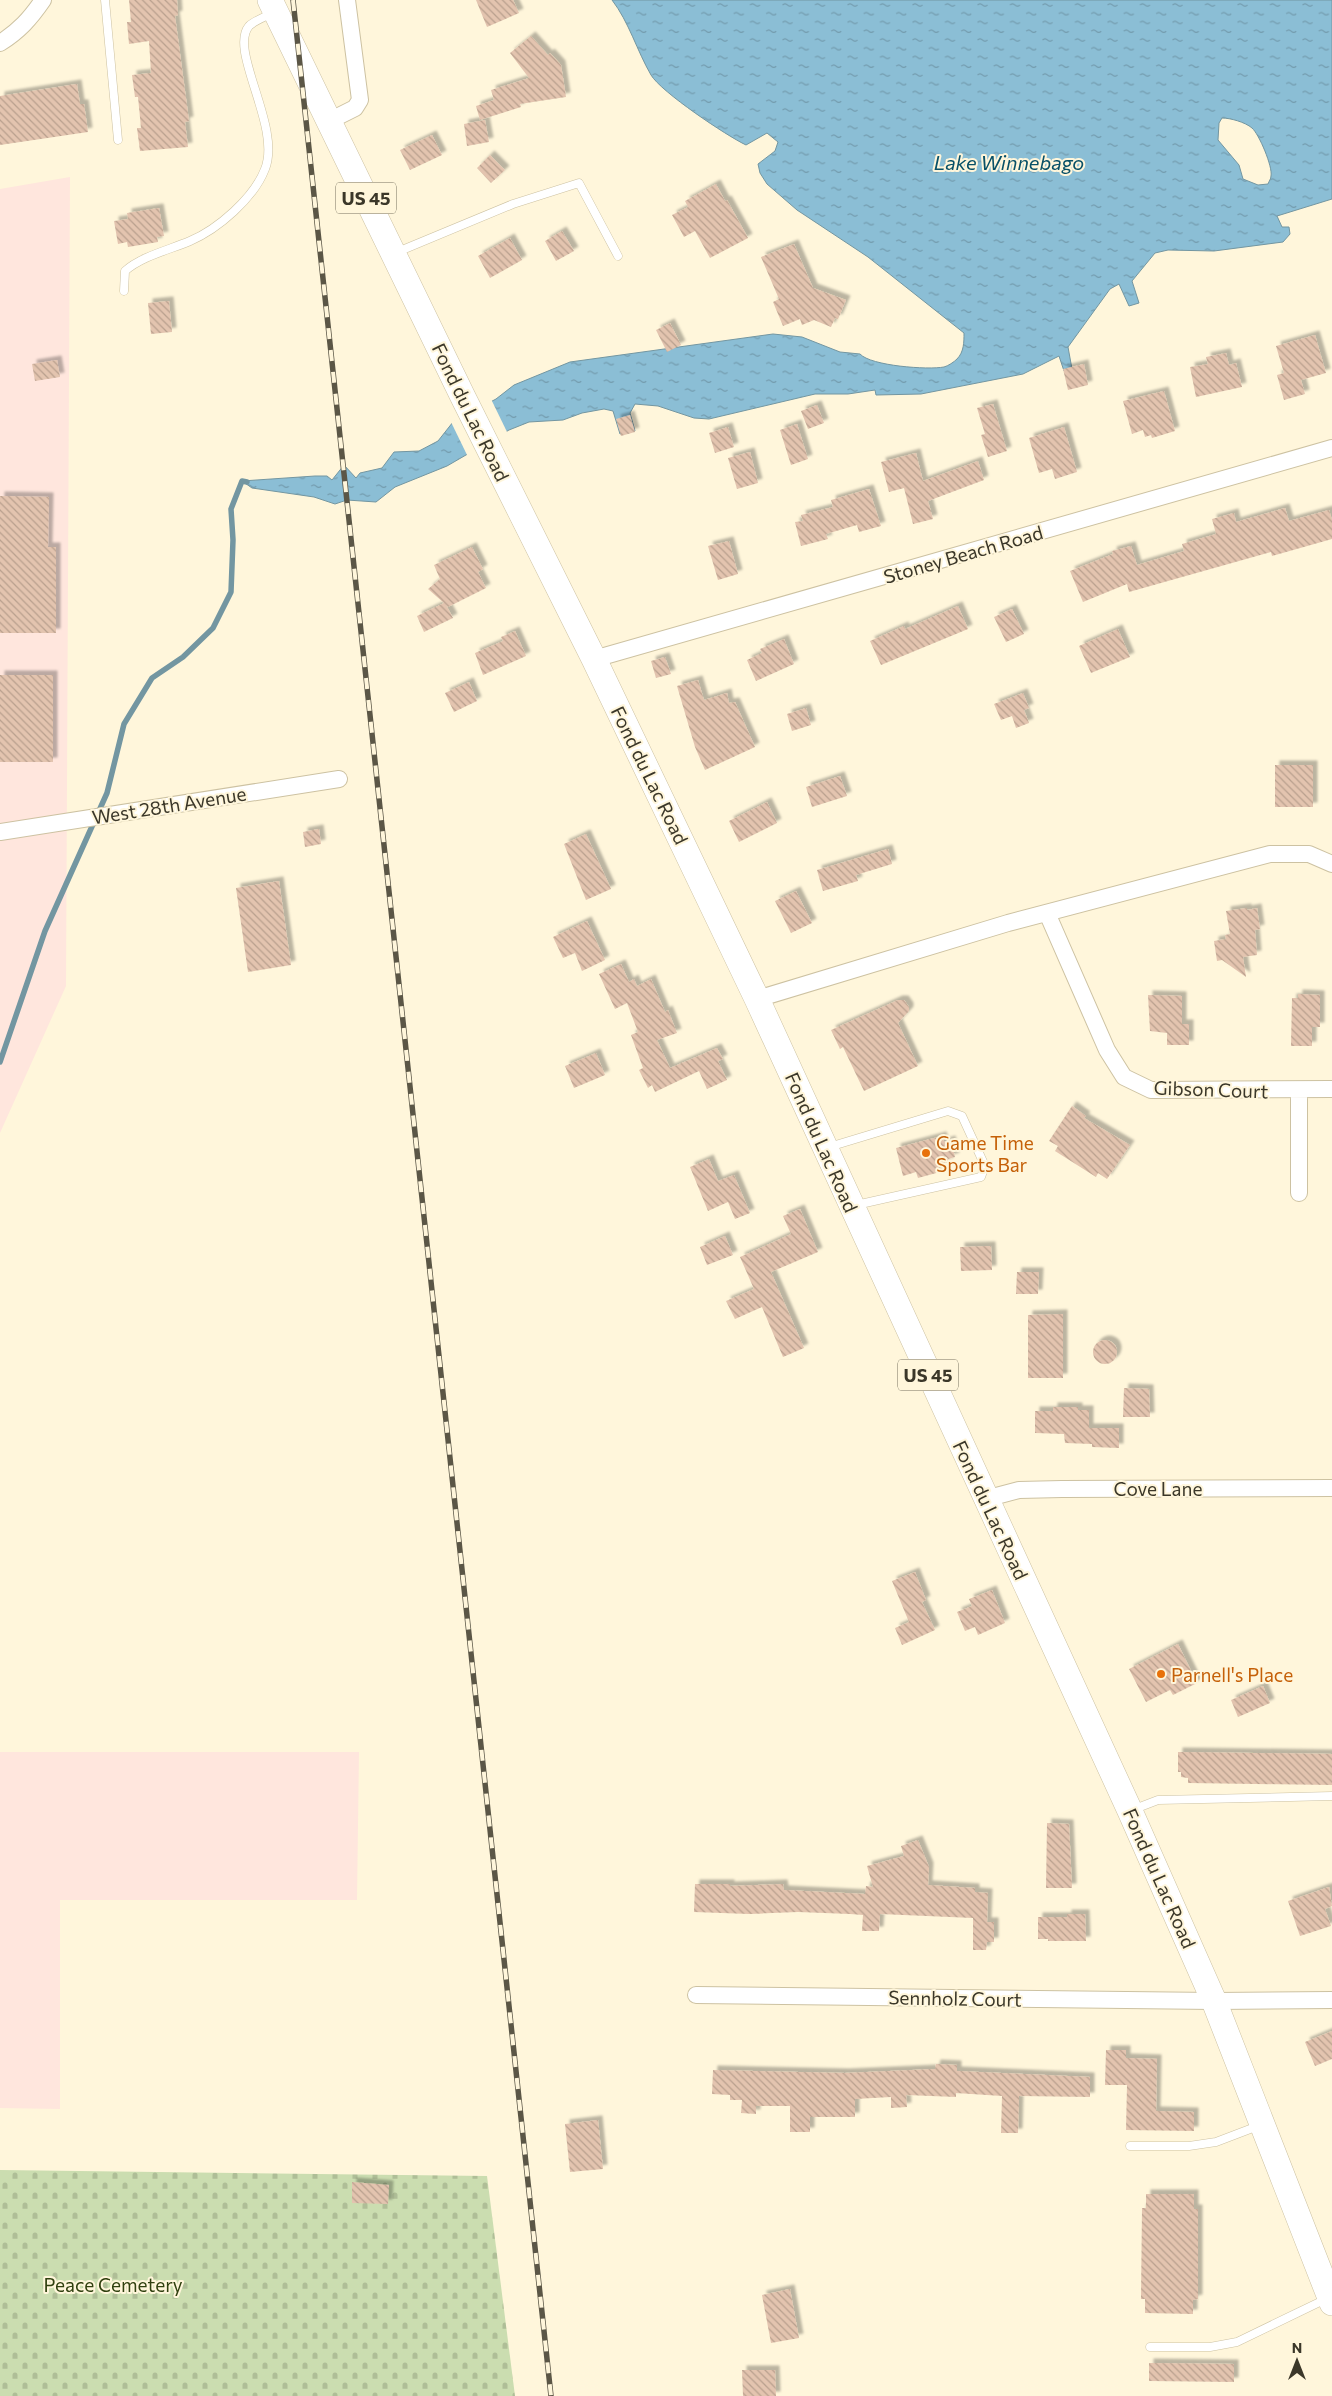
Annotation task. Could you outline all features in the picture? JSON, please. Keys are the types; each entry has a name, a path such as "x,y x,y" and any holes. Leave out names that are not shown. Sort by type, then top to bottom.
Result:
{"main road":[{"name":"Fond du Lac Road","path":"273,5 462,395 594,659 757,999 851,1207 1130,1810 1214,2001 1331,2300"}],"street":[{"path":"0,43 18,32 29,21 43,0"},
{"path":"329,121 355,108 360,100 347,0"},
{"name":"Stoney Beach Road","path":"594,659 1332,448"},
{"name":"West 28th Avenue","path":"0,832 339,779"},
{"path":"757,999 1008,923 1270,854 1309,854 1332,864"},
{"name":"Gibson Court","path":"1047,913 1107,1050 1124,1077 1151,1090 1332,1090"},
{"path":"1299,1091 1299,1193"},
{"name":"Cove Lane","path":"986,1499 1019,1490 1062,1488 1332,1488"},
{"name":"Sennholz Court","path":"696,1995 1214,2001 1332,2000"}],"lane":[{"path":"105,0 118,140"},
{"path":"124,291 125,271 129,267 193,240 222,221 238,209 265,169 270,148 265,118 245,58 244,39 248,26 273,5"},
{"path":"394,254 513,204 579,183 618,256"},
{"path":"825,1148 948,1112 962,1116 985,1166 981,1177 851,1207"},
{"path":"1130,1810 1158,1800 1332,1796"},
{"path":"1130,2146 1189,2146 1216,2142 1262,2125"},
{"path":"1150,2347 1210,2347 1237,2342 1331,2300"}],"shaded area":[{"path":"70,177 66,986 0,1133 0,189"},
{"path":"0,1752 359,1752 357,1900 60,1900 60,2109 0,2108"}],"green space":[{"name":"Peace Cemetery","path":"0,2170 487,2176 515,2396 0,2396"}],"water":[{"name":"Lake Winnebago","path":"612,0 1332,0 1332,199 1277,216 1282,227 1289,227 1290,234 1283,242 1214,251 1168,250 1155,253 1132,281 1139,303 1129,306 1119,284 1110,289 1068,347 1072,369 1064,371 1059,356 1023,374 921,394 876,395 875,390 848,394 815,394 709,419 694,418 658,406 635,404 630,413 635,431 620,434 613,411 604,409 582,413 563,420 529,422 509,430 447,466 395,487 376,502 347,500 335,504 314,497 252,488 242,481 315,476 327,476 332,480 344,465 356,478 360,473 382,468 394,452 419,451 438,441 453,422 496,399 514,385 570,362 773,334 802,337 840,352 860,354 876,362 900,366 936,368 947,366 957,359 963,347 964,333 868,257 797,210 767,184 760,173 758,164 775,151 778,142 767,133 746,145 695,113 657,83 646,66","holes":["1222,118 1245,124 1255,131 1270,166 1271,177 1268,184 1258,185 1243,179 1239,165 1218,140 1219,123"]}],"pier":[{"path":"491,399 508,434 468,457 451,422"}],"building":[{"path":"129,0 177,0 178,15 175,16 189,121 185,122 188,147 140,151 137,128 141,128 138,97 135,97 132,75 151,73 149,41 129,44 127,22 131,22"},
{"path":"476,0 513,0 519,13 487,27"},
{"path":"531,36 548,55 550,53 561,65 566,97 520,104 521,107 480,120 476,106 494,100 491,90 529,78 510,53"},
{"path":"77,84 80,104 84,104 88,132 0,145 0,96"},
{"path":"485,120 489,142 467,146 464,124"},
{"path":"432,135 442,155 410,170 400,150"},
{"path":"490,155 505,170 491,183 477,168"},
{"path":"716,184 748,238 710,258 695,231 684,237 672,215 688,207 685,201"},
{"path":"159,208 164,236 157,237 158,242 128,247 127,242 118,244 114,221 128,219 127,213"},
{"path":"562,231 574,251 556,261 545,241"},
{"path":"510,238 522,260 490,278 478,256"},
{"path":"794,244 813,288 846,300 838,319 835,318 831,327 814,320 802,325 800,319 783,326 773,302 779,299 761,257"},
{"path":"169,301 172,332 151,334 148,303"},
{"path":"670,323 681,345 667,352 656,330"},
{"path":"1315,335 1326,373 1301,380 1305,394 1284,400 1277,375 1284,373 1276,346"},
{"path":"1226,353 1229,365 1236,363 1242,387 1196,397 1190,367 1208,364 1206,357"},
{"path":"57,360 60,377 35,381 32,364"},
{"path":"1084,364 1088,385 1068,390 1063,369"},
{"path":"1164,391 1175,431 1152,438 1151,435 1145,437 1143,430 1132,434 1123,401"},
{"path":"993,404 1007,451 988,457 981,435 985,434 977,408"},
{"path":"817,405 824,423 808,429 801,411"},
{"path":"630,415 635,432 621,436 616,419"},
{"path":"797,424 808,459 791,465 780,430"},
{"path":"728,427 734,447 715,453 709,433"},
{"path":"1064,427 1077,472 1055,479 1052,469 1039,473 1029,438"},
{"path":"750,452 758,483 737,489 728,458"},
{"path":"916,453 923,481 978,461 984,480 928,501 933,519 913,524 904,488 889,492 881,462"},
{"path":"869,489 881,526 859,532 857,525 826,534 828,539 801,546 795,522 803,521 801,515 833,507 831,500"},
{"path":"0,496 49,497 48,547 56,547 56,633 0,633"},
{"path":"1285,508 1289,521 1329,510 1332,520 1332,539 1272,556 1271,552 1129,592 1127,584 1083,602 1070,571 1113,554 1112,551 1131,546 1137,565 1184,551 1182,544 1216,534 1212,519 1234,513 1236,522"},
{"path":"729,541 738,574 718,580 708,546"},
{"path":"472,547 483,569 478,572 486,588 448,607 446,605 453,618 424,632 417,616 444,603 428,589 440,579 434,565"},
{"path":"958,606 968,629 881,665 870,641 904,626 905,629"},
{"path":"1012,609 1024,634 1006,642 994,617"},
{"path":"1118,629 1130,657 1091,673 1079,646"},
{"path":"515,631 526,656 483,675 475,653 503,641 501,637"},
{"path":"784,639 794,664 756,681 747,660 762,653 760,649"},
{"path":"665,657 671,674 656,678 651,661"},
{"path":"0,675 53,675 53,762 0,762"},
{"path":"698,680 704,700 727,693 729,703 735,702 755,747 705,770 695,747 677,686"},
{"path":"469,682 477,701 454,712 445,693"},
{"path":"1023,693 1029,708 1024,710 1029,723 1016,728 1012,716 1001,720 994,704"},
{"path":"806,708 811,725 792,731 787,714"},
{"path":"1275,765 1313,765 1313,807 1275,807"},
{"path":"840,776 847,796 812,807 806,787"},
{"path":"767,802 777,823 739,842 729,821"},
{"path":"319,829 321,844 305,847 303,832"},
{"path":"586,834 611,889 586,900 564,844"},
{"path":"888,849 892,864 856,875 858,881 823,891 817,870"},
{"path":"279,881 291,965 248,972 236,888"},
{"path":"796,891 812,923 791,933 775,901"},
{"path":"1247,908 1247,910 1257,908 1260,929 1255,930 1257,955 1243,957 1246,977 1222,960 1217,961 1214,941 1226,939 1225,935 1230,934 1226,911"},
{"path":"587,921 605,960 582,971 575,953 563,958 553,937"},
{"path":"621,964 629,982 634,979 637,986 651,979 665,1012 668,1010 677,1033 657,1040 670,1068 717,1048 723,1059 718,1061 727,1080 707,1089 699,1071 655,1092 652,1085 648,1088 639,1070 643,1068 631,1035 638,1032 627,1003 615,1009 599,974"},
{"path":"1298,994 1320,995 1320,1027 1312,1027 1312,1046 1291,1046 1292,998 1298,998"},
{"path":"1148,995 1182,996 1182,1024 1189,1024 1189,1045 1167,1045 1167,1033 1150,1031"},
{"path":"898,1000 904,1000 909,1007 909,1011 898,1023 918,1066 864,1091 843,1047 840,1049 831,1030"},
{"path":"596,1053 605,1075 574,1088 565,1066"},
{"path":"1072,1106 1086,1116 1084,1118 1130,1145 1107,1179 1098,1173 1096,1177 1055,1151 1058,1146 1049,1141"},
{"name":"Game Time Sports Bar","path":"942,1136 944,1142 951,1140 955,1157 948,1159 949,1162 938,1165 940,1172 918,1178 916,1172 903,1176 896,1148"},
{"path":"709,1159 718,1181 734,1175 750,1213 735,1219 728,1202 708,1211 690,1167"},
{"path":"800,1209 818,1252 771,1272 804,1348 783,1357 762,1307 735,1319 726,1301 754,1289 740,1257 791,1234 783,1216"},
{"path":"725,1236 733,1255 707,1265 700,1247"},
{"path":"991,1246 992,1270 961,1271 960,1247"},
{"path":"1017,1272 1039,1272 1038,1294 1016,1294"},
{"path":"1063,1314 1063,1378 1028,1378 1028,1315"},
{"path":"1105,1340 1110,1341 1116,1347 1116,1357 1110,1363 1105,1364 1100,1363 1094,1357 1093,1352 1094,1347 1100,1341"},
{"path":"1124,1388 1149,1389 1150,1417 1123,1417"},
{"path":"1053,1407 1078,1407 1078,1410 1089,1410 1089,1428 1119,1428 1119,1448 1065,1443 1064,1434 1035,1433 1035,1411 1053,1411"},
{"path":"915,1572 926,1600 922,1602 935,1630 902,1645 895,1628 909,1622 892,1581"},
{"path":"992,1590 1005,1623 978,1635 975,1627 965,1631 957,1612 972,1606 969,1599"},
{"name":"Parnell's Place","path":"1178,1644 1197,1683 1173,1695 1170,1690 1146,1702 1129,1669"},
{"path":"1263,1686 1270,1703 1238,1717 1231,1700"},
{"path":"1178,1752 1332,1754 1332,1785 1188,1783 1188,1778 1181,1777 1181,1772 1178,1772"},
{"path":"1047,1823 1069,1824 1072,1888 1046,1888"},
{"path":"918,1840 929,1867 928,1885 975,1888 975,1892 988,1893 987,1922 994,1922 994,1942 987,1942 986,1950 973,1950 973,1918 880,1914 879,1931 862,1931 863,1915 798,1912 749,1914 694,1912 695,1884 730,1884 730,1886 783,1884 784,1890 865,1894 866,1886 873,1887 867,1866 904,1856 901,1846"},
{"path":"1329,1887 1332,1906 1325,1909 1331,1926 1300,1936 1288,1901"},
{"path":"1067,1914 1085,1914 1086,1941 1048,1941 1048,1939 1038,1939 1038,1917 1067,1917"},
{"path":"1332,2031 1332,2059 1315,2066 1305,2042"},
{"path":"1106,2050 1126,2050 1126,2058 1157,2059 1156,2111 1194,2112 1194,2131 1126,2130 1127,2085 1105,2085"},
{"path":"936,2064 957,2065 957,2071 1090,2077 1090,2097 1019,2096 1018,2133 1001,2133 1002,2096 956,2093 956,2097 906,2095 907,2107 891,2108 891,2097 855,2099 855,2117 810,2117 810,2132 790,2132 790,2106 756,2106 756,2114 741,2113 742,2100 730,2100 730,2095 712,2094 713,2070 845,2073 935,2069"},
{"path":"598,2120 603,2169 570,2172 565,2124"},
{"path":"352,2182 389,2185 388,2204 352,2203"},
{"path":"1146,2194 1194,2194 1194,2209 1198,2209 1198,2299 1193,2300 1193,2314 1145,2313 1145,2299 1141,2299 1142,2208 1146,2208"},
{"path":"790,2289 799,2338 771,2343 762,2295"},
{"path":"1149,2363 1234,2364 1234,2382 1149,2381"},
{"path":"742,2370 775,2370 776,2396 743,2396"}],"waterway":[{"path":"0,1062 45,931 107,793 124,724 152,678 183,657 213,628 231,592 233,540 231,509 242,481 247,482"}],"railway":[{"path":"293,0 551,2396"}],"place":[{"name":"Game Time Sports Bar","path":"926,1153"},
{"name":"Parnell's Place","path":"1161,1674"}]}
